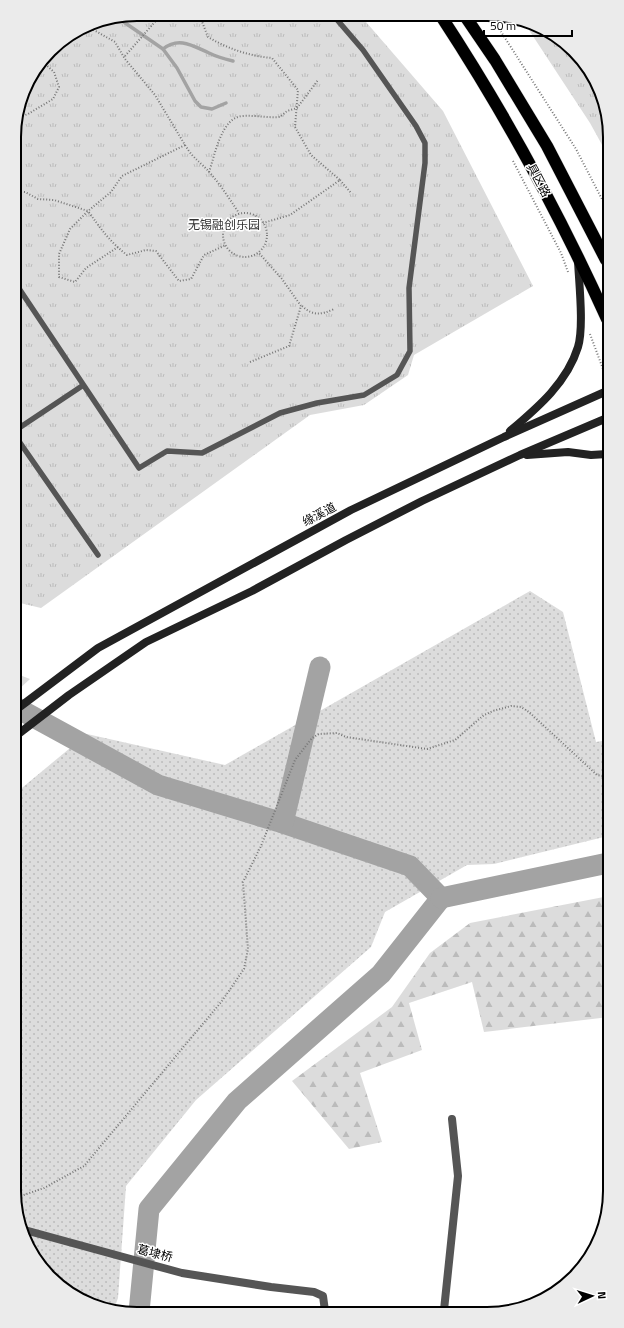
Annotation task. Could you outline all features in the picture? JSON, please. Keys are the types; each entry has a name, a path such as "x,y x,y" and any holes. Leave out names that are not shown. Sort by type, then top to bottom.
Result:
{"highway":[{"name":"具区路","path":"444,21 475,67 524,152 578,254 603,312"},
{"name":"具区路","path":"469,21 496,60 548,146 603,254"}],"main road":[{"path":"504,437 537,408 568,372 578,346 579,338 578,254"},
{"name":"缘溪道","path":"21,706 98,648 351,510 504,437 603,393"},
{"path":"21,732 69,695 146,642 252,591 422,501 520,455 603,420"},
{"path":"520,455 568,452 591,455 603,454"}],"street":[{"path":"444,1307 458,1176 452,1119"},
{"name":"葛埭桥","path":"29,1231 182,1273 314,1292 323,1296 324,1307"}],"lane":[{"path":"21,292 82,386 139,468 167,450 202,453 280,413 317,403 364,395 397,375 410,351 409,288 425,163 425,143 416,126 363,50 338,21"},
{"path":"21,427 82,386"},
{"path":"21,444 98,555"}],"path":[{"path":"125,57 156,21"},
{"path":"201,21 208,37 213,40 250,54 272,58 298,90 295,127 311,155 340,180 351,193"},
{"path":"495,22 576,149 603,201"},
{"path":"94,30 115,42 154,95 193,158 209,172 239,214"},
{"path":"23,116 53,99 59,87 54,72 46,66"},
{"path":"209,172 222,133 229,123 240,116 280,117 287,111 297,108 318,80"},
{"path":"118,247 86,268 75,282 59,277 59,254 70,229 88,211 111,192 122,176 185,145"},
{"name":"具区路","path":"511,157 561,253 568,273"},
{"path":"263,223 290,215 340,180"},
{"path":"21,192 25,192 38,199 54,200 88,211 111,242 127,255 146,250 156,251 179,281 191,279 204,255 226,245"},
{"path":"239,214 252,214 263,223 267,236 265,244 258,252 248,256 240,256 233,253 226,245 223,235 224,228 232,217 239,214"},
{"path":"258,252 282,279 301,306 310,313 321,315 334,309"},
{"path":"250,362 289,346 301,306"},
{"path":"588,327 603,369"},
{"path":"21,1196 44,1188 84,1166 222,1001 244,969 248,949 243,882 261,846 295,760 312,738 328,732 337,733 346,737 427,749 455,740 484,715 511,706 521,707 529,712 597,776 603,777"}],"green space":[{"name":"无锡融创乐园","path":"130,21 365,21 443,111 533,286 414,355 408,375 364,405 310,415 41,608 21,603 21,130 25,107 33,86 45,67 61,50 79,37 93,30 115,23"},
{"path":"528,29 545,37 569,55 587,79 599,107 602,122 603,147 590,123"},
{"path":"530,591 563,612 596,742 603,741 603,837 494,864 467,865 385,912 371,947 196,1100 126,1186 118,1298 115,1305 86,1295 61,1278 50,1267 37,1249 30,1235 22,1206 21,789 87,734 225,765"},
{"path":"21,676 30,679 21,687"},
{"path":"603,897 603,1018 484,1032 472,982 409,1003 422,1050 360,1073 382,1142 349,1149 292,1081 392,1007 430,953 470,923"}],"waterway":[{"path":"124,22 163,49 175,43 186,44 215,56 233,61"},
{"path":"163,49 177,68 195,101 201,107 212,109 226,103"},
{"path":"283,823 320,667"},
{"path":"21,710 158,785 283,823 410,866 441,898 381,974 237,1101 149,1209 139,1307"},
{"path":"441,898 603,864"}]}
